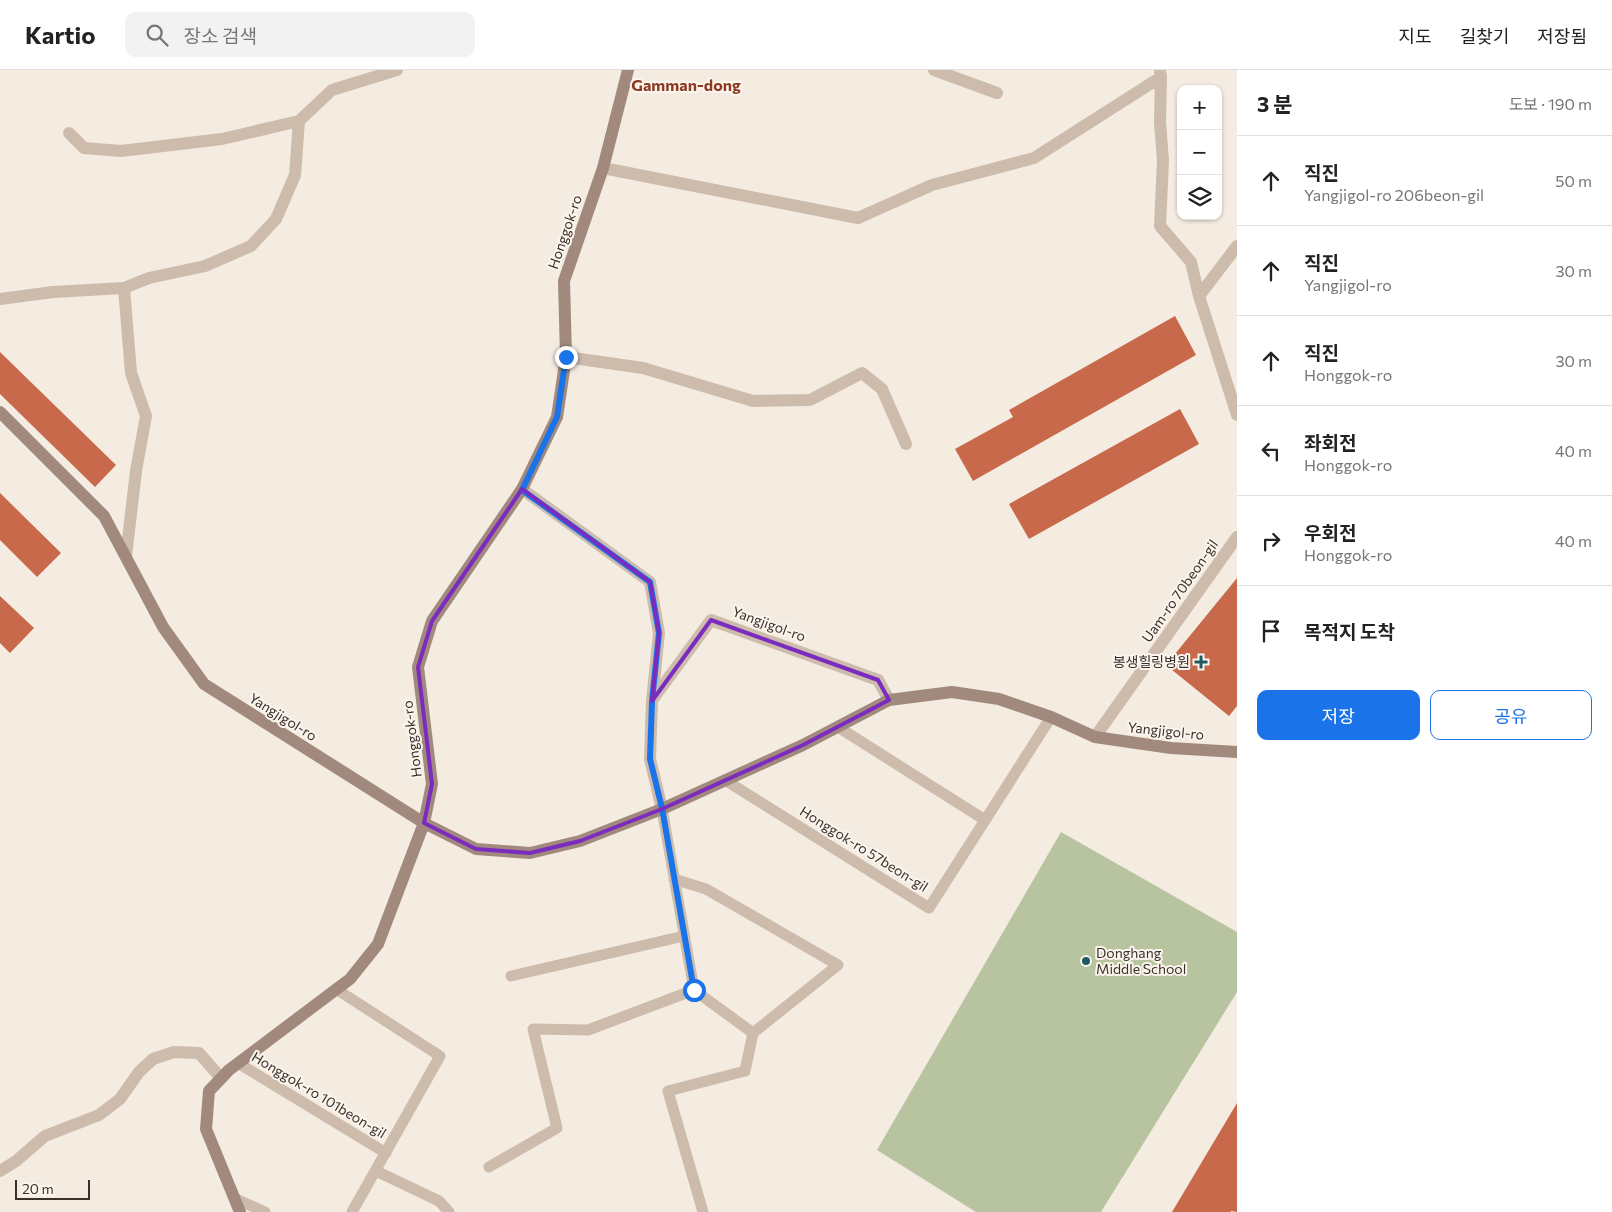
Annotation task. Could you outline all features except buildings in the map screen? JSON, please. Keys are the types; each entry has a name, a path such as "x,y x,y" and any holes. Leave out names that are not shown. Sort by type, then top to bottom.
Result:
{"street":[{"path":"69,133 84,148 121,151 222,139 299,122 332,90 397,70"},
{"name":"Honggok-ro","path":"240,1212 206,1129 210,1091 238,1063 350,979 378,944 424,823 432,784 418,666 432,621 522,490 557,417 566,357 564,281 603,168 628,70"},
{"path":"934,70 997,93"},
{"path":"603,168 858,218 932,185 1034,158 1160,74"},
{"path":"1160,74 1160,122 1163,161 1160,226 1191,262 1199,296 1237,415"},
{"path":"0,299 53,292 124,288 149,278 205,266 250,246 276,219 295,176 299,122"},
{"path":"1199,296 1237,246"},
{"path":"124,288 131,373 146,416 136,471 126,556"},
{"path":"566,357 643,368 753,401 810,400 862,373 882,389 906,444"},
{"name":"Yangjigol-ro","path":"0,412 104,516 163,627 204,684 424,823 476,849 530,853 580,841 662,808 803,745 890,700 952,692 999,698 1051,717 1095,737 1172,748 1237,752"},
{"path":"522,490 650,582 659,633 652,701 650,759 662,808"},
{"name":"Uam-ro 70beon-gil","path":"1095,737 1237,537"},
{"name":"Yangjigol-ro","path":"652,701 711,620 878,680 890,700"},
{"path":"0,1171 16,1161 45,1136 99,1116 120,1099 139,1072 154,1059 174,1052 199,1053 221,1078"}],"lane":[{"path":"838,727 985,820 1051,717"},
{"name":"Honggok-ro 57beon-gil","path":"725,780 929,908 985,820"},
{"path":"662,808 694,990 752,1033"},
{"path":"674,879 706,889 838,964 752,1033 745,1071 668,1091 703,1212"},
{"path":"511,976 684,936"},
{"path":"336,989 440,1056 352,1212"},
{"path":"489,1167 557,1128 533,1029 588,1030 694,990"},
{"name":"Honggok-ro 101beon-gil","path":"238,1063 386,1153"},
{"path":"376,1170 439,1201 449,1212"},
{"path":"236,1199 265,1212"}],"highlighted area":[{"path":"522,489 650,582 659,633 652,701 711,620 878,680 889,700 803,745 662,809 580,841 530,853 476,849 424,823 432,784 418,667 432,621"}],"green space":[{"name":"Donghang Middle School","path":"1061,832 1237,932 1237,992 1101,1212 976,1212 877,1150"}],"place":[{"name":"봉생힐링병원","path":"1201,662"},
{"name":"Donghang Middle School","path":"1086,961"}],"district":[{"name":"Gamman-dong","path":"686,85"}],"route":[{"path":"566,357 557,417 522,490 650,582 659,633 652,701 650,759 662,808 694,990"}]}
